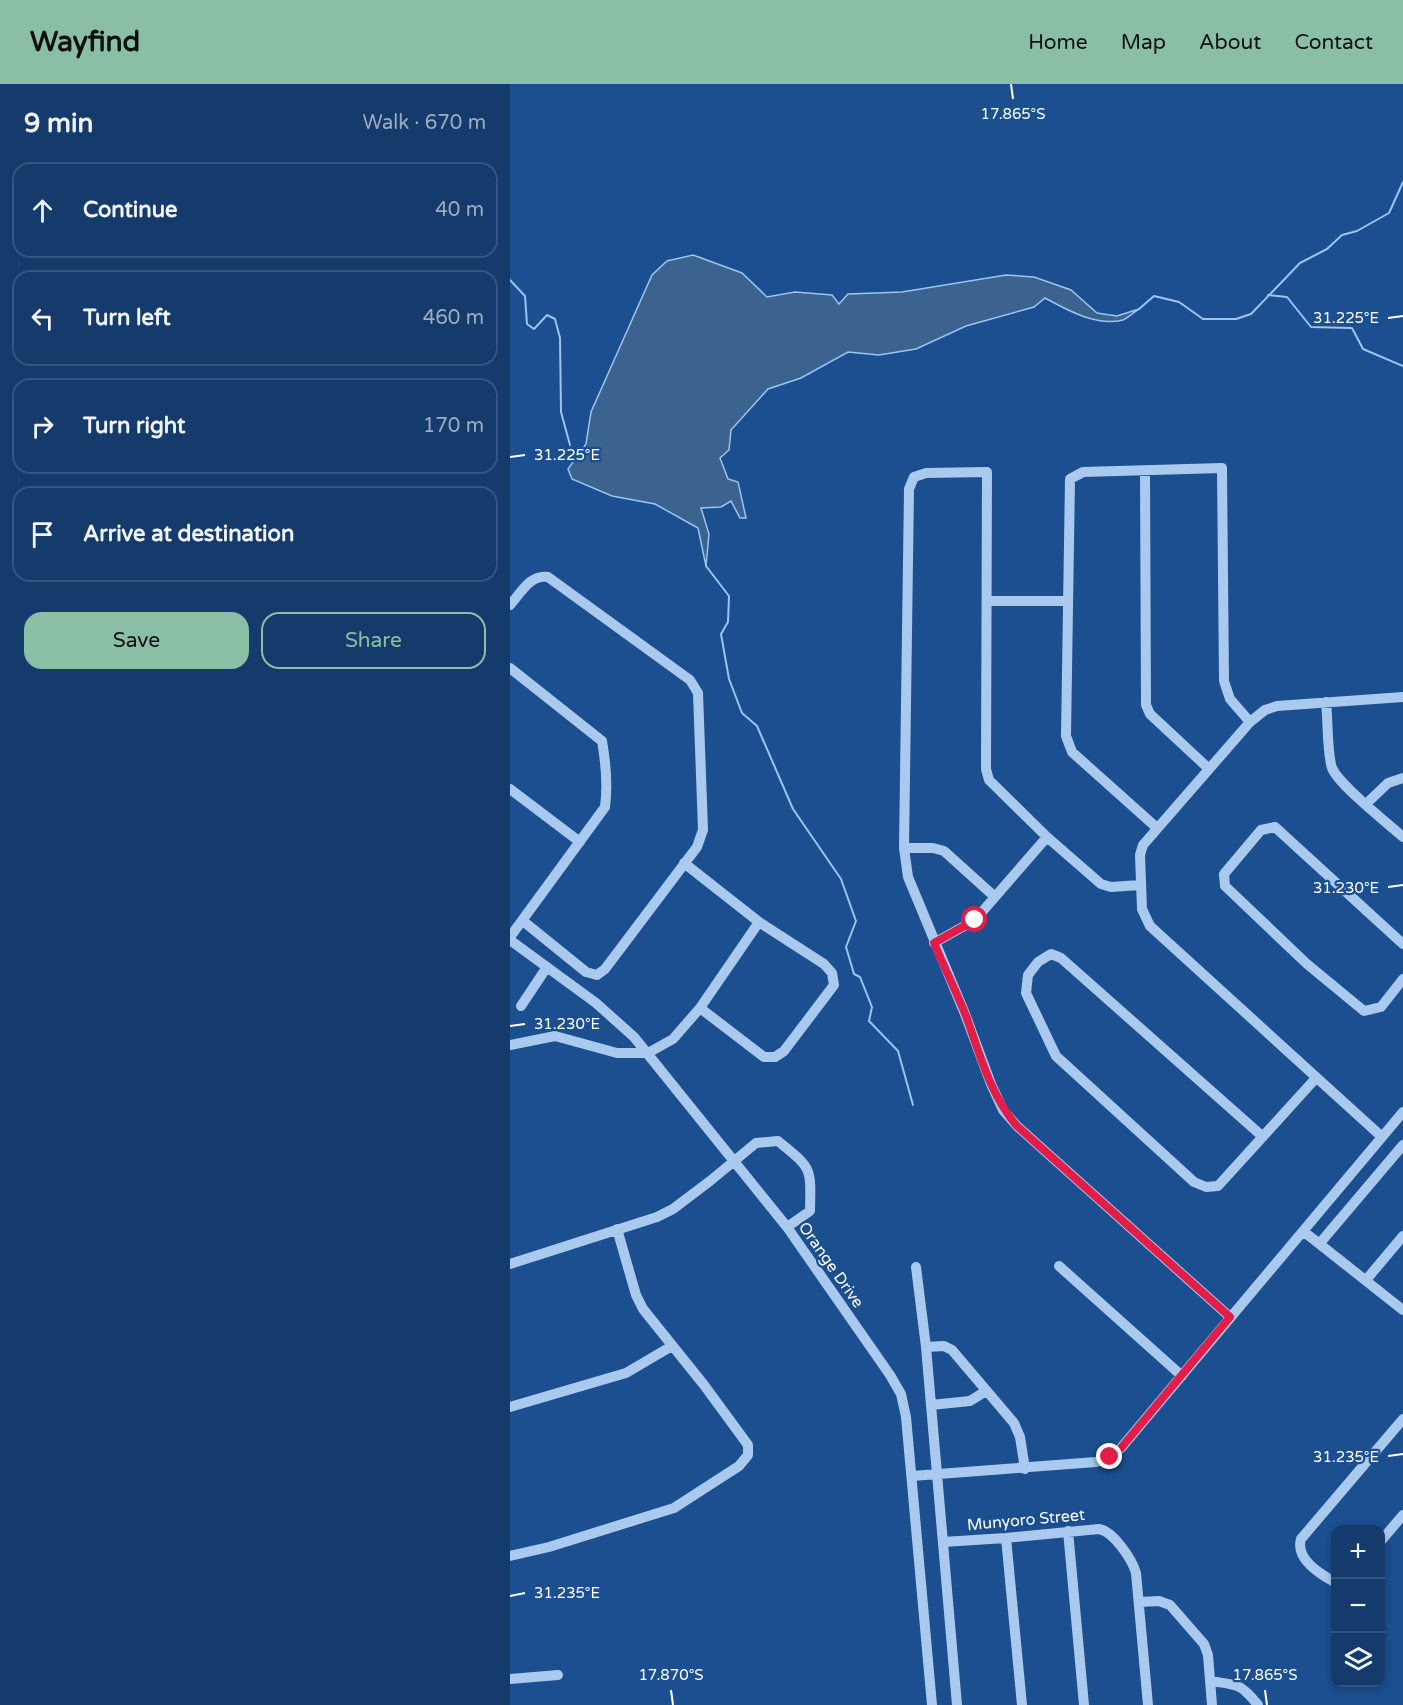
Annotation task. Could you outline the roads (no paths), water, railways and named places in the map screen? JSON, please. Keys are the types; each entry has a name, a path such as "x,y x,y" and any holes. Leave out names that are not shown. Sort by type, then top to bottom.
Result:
{"street":[{"path":"1157,828 1072,752 1066,736 1070,479 1083,472 1222,468 1224,681 1230,699 1250,722"},
{"path":"1145,471 1146,705 1150,714 1208,768"},
{"path":"1140,885 1106,886 1047,837 997,790 987,776 987,472 926,473 914,477 909,489 904,848 908,877 1003,1110 1010,1119 1230,1317"},
{"path":"510,605 533,579 541,576 548,577 671,665 690,680 698,693 702,830 698,846 605,969 597,975 586,972 523,921"},
{"path":"988,601 1068,601"},
{"path":"510,668 602,741 607,789 605,807 510,938"},
{"path":"1382,1137 1150,926 1142,909 1140,885 1142,849 1157,828 1250,722 1265,710 1277,706 1403,697"},
{"path":"1326,702 1332,768 1338,777 1403,837"},
{"path":"1366,804 1388,783 1403,778"},
{"path":"512,793 580,842"},
{"path":"1403,944 1275,827 1261,830 1224,874 1225,886 1307,964 1364,1011 1381,1007 1403,979"},
{"path":"934,943 972,922 1047,837"},
{"path":"904,848 944,850 995,897"},
{"path":"684,863 759,922 824,964 832,973 834,985 784,1051 776,1057 764,1057 700,1008"},
{"path":"510,1045 555,1036 617,1053 648,1053 673,1039 700,1008 759,922"},
{"name":"Orange Drive","path":"510,938 610,1015 648,1053 787,1227 890,1375 900,1394 906,1417 932,1705"},
{"path":"1262,1136 1061,958 1051,954 1038,962 1028,975 1026,993 1056,1056 1194,1182 1206,1187 1218,1186 1316,1078"},
{"path":"521,1006 547,967"},
{"path":"912,1476 1025,1469 1096,1462 1110,1457 1121,1448 1403,1112"},
{"path":"510,1264 666,1213 756,1143 778,1141 806,1164 811,1179 810,1211 787,1227"},
{"path":"1320,1243 1403,1145"},
{"path":"510,1556 674,1508 739,1466 748,1455 748,1445 704,1385 639,1304 617,1229"},
{"path":"1304,1231 1403,1310"},
{"path":"1366,1280 1403,1236"},
{"path":"1059,1266 1182,1376"},
{"path":"916,1267 926,1347 957,1705"},
{"path":"510,1407 626,1373 672,1346"},
{"path":"926,1347 944,1346 952,1350 1017,1427 1025,1469"},
{"path":"931,1405 970,1401 986,1391"},
{"path":"1331,1580 1303,1558 1300,1548 1301,1539 1403,1419"},
{"path":"1385,1536 1403,1515"},
{"name":"Munyoro Street","path":"943,1542 1099,1528 1109,1533 1134,1566 1140,1602 1148,1705"},
{"path":"1068,1532 1084,1705"},
{"path":"1006,1538 1022,1705"},
{"path":"1140,1602 1159,1601 1170,1605 1207,1649 1212,1705"},
{"path":"510,1678 558,1675"},
{"path":"1210,1681 1236,1684 1242,1687 1258,1705"}],"water":[{"path":"693,255 742,273 767,297 795,292 832,295 839,304 848,294 902,292 1006,275 1034,277 1071,290 1097,313 1117,316 1139,309 1123,320 1103,321 1082,316 1045,298 1034,307 966,326 916,349 879,355 848,352 801,378 768,389 731,430 729,450 720,458 728,479 738,482 746,518 740,518 731,501 721,507 701,508 709,534 706,566 698,528 655,504 612,496 572,479 568,469 586,444 591,412 652,275 667,261"}],"waterway":[{"path":"1139,309 1154,296 1179,302 1203,319 1236,319 1251,314 1300,263 1327,249 1342,235 1357,231 1389,213 1403,182"},
{"path":"510,280 525,296 527,324 534,329 547,315 555,319 560,338 561,412 570,445"},
{"path":"1268,295 1287,297 1311,327 1352,328 1363,349 1403,366"},
{"path":"706,566 729,596 728,622 721,634 729,679 742,713 757,726 793,809 841,879 856,921 846,947 854,974 860,977 872,1007 869,1021 898,1051 913,1105"}]}
